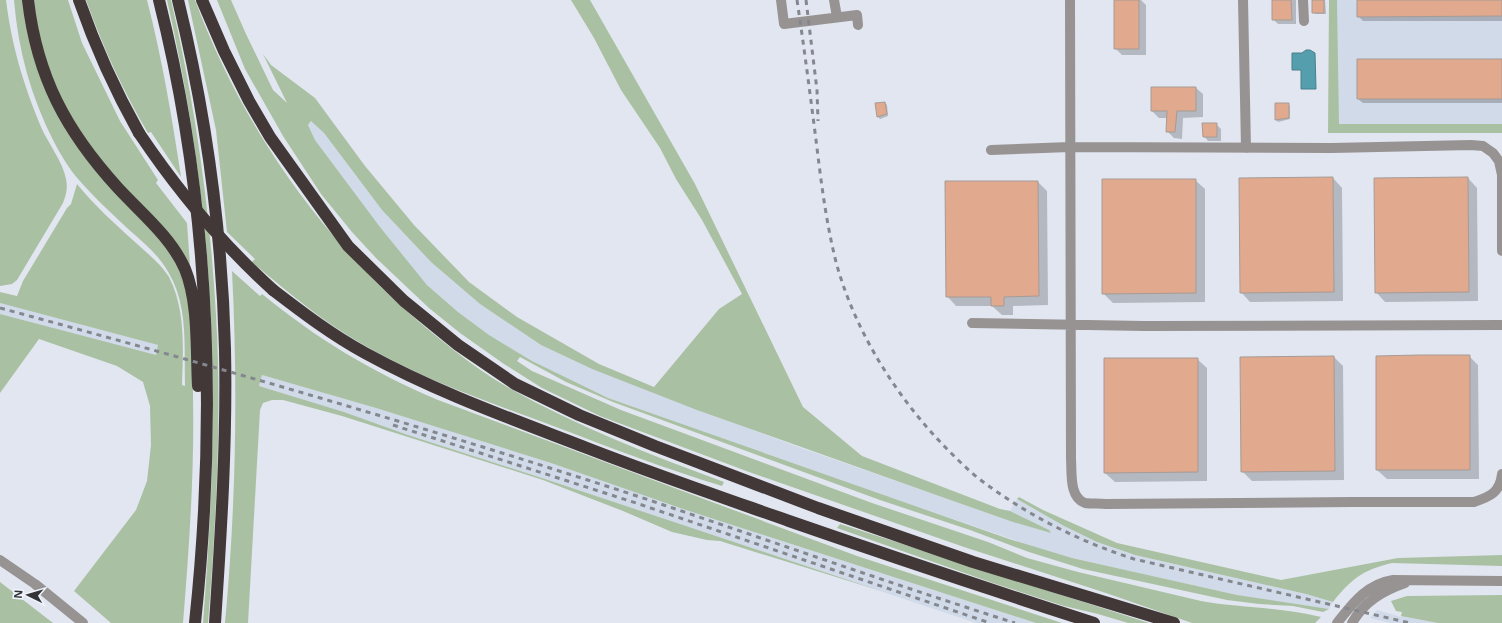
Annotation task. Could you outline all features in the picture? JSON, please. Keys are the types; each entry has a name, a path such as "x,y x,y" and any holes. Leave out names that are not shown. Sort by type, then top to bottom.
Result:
{"highway":[{"path":"28,0 30,19 39,56 55,100 64,118 97,164 164,237 184,268 192,293 199,395 206,427"},
{"path":"79,0 107,72 140,133 174,184 202,219 245,265 273,290 304,314 352,346 396,370 451,395 650,472 972,584 1094,623"},
{"path":"159,0 179,94 193,186 206,343 206,427 202,536 196,623"},
{"path":"178,0 206,138 218,243 225,349 225,445 215,623"},
{"path":"202,0 224,51 249,101 270,137 348,246 404,301 458,344 515,384 586,418 818,508 973,562 1174,623"}],"street":[{"path":"781,0 784,24 857,15 858,25"},
{"path":"834,0 836,18"},
{"path":"1070,0 1071,459 1073,489 1078,498 1084,502 1113,504 1474,502 1486,498 1495,492 1501,480 1502,474"},
{"path":"1244,0 1246,148"},
{"path":"1303,0 1304,21"},
{"path":"991,150 1070,147 1332,148 1483,146 1493,153 1499,161 1502,175 1502,251"},
{"path":"972,323 1144,326 1502,325"},
{"path":"0,560 35,584 83,623"},
{"path":"1352,623 1367,604 1374,598 1395,586 1412,581"},
{"path":"1337,623 1361,596 1372,586 1382,582 1502,581"}],"shaded area":[{"path":"1337,0 1502,0 1502,124 1338,124"},
{"path":"312,121 324,133 382,210 431,262 480,304 541,345 592,369 798,447 1014,522 1051,532 1010,511 1017,499 1064,526 1097,542 1135,555 1306,594 1333,602 1329,609 1250,598 1072,558 1038,548 889,497 608,398 567,379 532,361 489,335 458,312 427,285 380,227 315,140 308,125"},
{"path":"0,303 158,345 156,356 0,314"},
{"path":"262,375 376,408 551,463 686,510 1036,623 976,623 545,479 408,435 344,412 259,386"},
{"path":"1377,610 1401,617 1438,623 1390,623 1370,618"}],"green space":[{"path":"0,0 6,0 11,33 24,80 41,127 62,166 67,185 63,203 17,280 12,284 0,286"},
{"path":"14,0 23,0 46,90 172,255 187,291 191,319 193,462 183,623 111,623 74,591 136,510 147,481 151,445 150,406 143,382 117,366 39,339 0,393 0,314 156,355 158,345 0,303 0,292 17,296 23,281 67,208 71,204 77,184 105,214 158,263 169,277 181,316 183,344 182,385 185,386 183,319 178,293 173,281 158,258 84,186 59,152 32,90 22,55"},
{"path":"33,0 68,0 82,43 120,121 158,180 156,183 187,223 190,266 117,181 71,121 44,59"},
{"path":"86,0 147,0 166,88 181,177 151,132 148,133 130,101 106,52"},
{"path":"167,0 171,0 180,39 194,117 210,235 216,315 218,353 217,469 208,623 203,623 213,432 209,278 196,158 176,39"},
{"path":"188,0 195,0 215,48 238,95 264,141 293,184 325,226 360,265 397,302 462,357 509,388 588,428 642,451 724,482 722,486 680,473 507,409 410,369 387,358 334,327 252,262 255,259 227,232 216,130"},
{"path":"217,0 231,0 273,90 287,103 263,54 271,65 315,98 365,166 414,225 469,282 517,317 599,364 654,387 719,309 742,294 702,220 676,179 660,148 621,90 594,38 571,0 590,0 695,184 803,407 862,456 1000,509 1010,511 1049,530 1051,533 1013,522 697,410 592,369 541,345 480,304 431,262 382,210 324,133 311,121 308,125 315,140 380,227 427,285 458,312 489,335 532,361 608,398 1009,539 1072,558 1237,595 1329,609 1323,612 1293,606 1227,600 1083,569 1029,552 970,530 880,500 613,402 566,382 520,357 517,361 532,371 621,410 872,503 988,542 1027,558 1078,572 1201,601 1291,611 1321,617 1315,623 1192,623 1109,594 964,547 749,472 600,416 542,388 504,364 460,333 429,308 376,258 352,232 321,194 283,136 245,69"},
{"path":"1329,0 1337,0 1339,124 1502,124 1502,133 1328,133"},
{"path":"232,271 260,296 262,294 303,326 324,340 390,378 438,400 857,556 1062,623 1036,623 686,510 551,463 376,408 262,375 259,386 344,412 408,435 881,591 720,541 707,540 672,532 543,480 342,416 283,400 272,400 263,403 260,410 248,623 225,623 232,535 235,447 235,359"},
{"path":"1019,497 1043,510 1117,543 1281,580 1398,558 1502,555 1502,566 1392,563 1365,572 1358,576 1333,602 1306,594 1135,555 1097,542 1064,526 1017,499"},
{"path":"840,524 1149,623 1128,623 1064,606 993,583 837,528"},
{"path":"0,582 53,623 0,623"},
{"path":"1502,595 1502,623 1438,623 1401,616 1402,612 1396,611 1391,601 1407,596"}],"water":[{"path":"1306,50 1310,50 1315,53 1316,89 1301,89 1301,70 1292,70 1292,53 1302,53"}],"building":[{"path":"1114,0 1139,0 1139,49 1114,49"},
{"path":"1272,0 1291,0 1292,20 1272,20"},
{"path":"1312,0 1324,0 1324,13 1312,13"},
{"path":"1357,0 1502,0 1502,16 1357,17"},
{"path":"1357,59 1502,59 1502,99 1357,99"},
{"path":"1151,87 1196,87 1196,111 1177,111 1175,132 1166,132 1167,111 1151,111"},
{"path":"885,102 887,114 877,117 875,103"},
{"path":"1275,103 1289,103 1289,118 1275,120"},
{"path":"1202,123 1217,123 1217,137 1203,137"},
{"path":"1333,177 1334,292 1240,293 1239,178"},
{"path":"1468,177 1469,292 1375,293 1374,178"},
{"path":"1102,179 1196,179 1196,293 1102,294"},
{"path":"945,181 1038,181 1039,296 1004,297 1004,306 991,306 991,297 946,297"},
{"path":"1470,355 1470,470 1376,470 1376,356"},
{"path":"1334,356 1335,471 1241,472 1240,357"},
{"path":"1104,358 1198,358 1198,472 1104,473"}],"railway":[{"path":"797,0 827,217 832,247 844,288 854,314 880,363 911,408 947,449 978,478 1033,515 1072,535 1113,552 1134,559 1410,623"},
{"path":"806,0 817,90 818,121"},
{"path":"0,308 241,375 561,471 1015,623"},
{"path":"393,425 636,503 990,623"}]}
